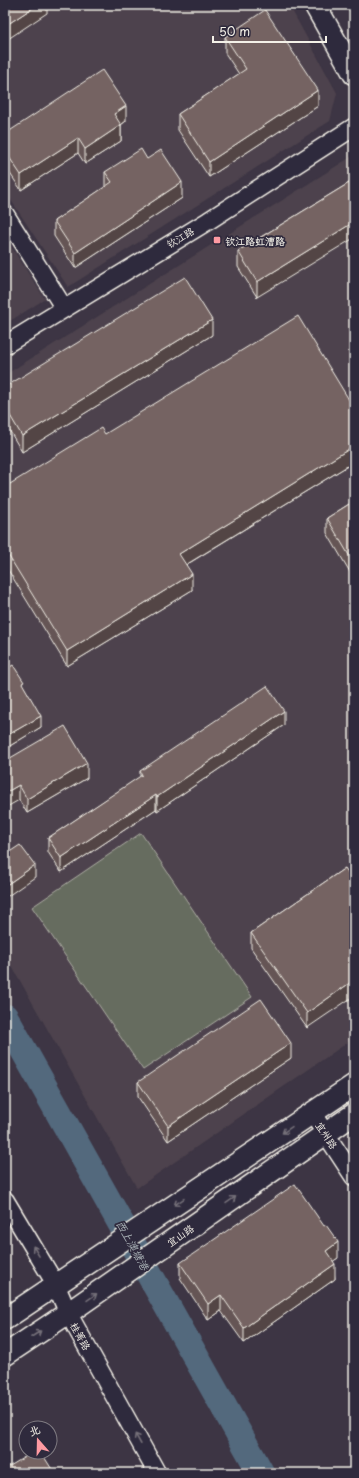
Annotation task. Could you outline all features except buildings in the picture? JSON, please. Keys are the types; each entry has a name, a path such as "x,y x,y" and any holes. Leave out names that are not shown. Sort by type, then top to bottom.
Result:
{"main road":[{"path":"315,5 354,74"},
{"path":"5,1319 354,1085"},
{"name":"宜山路","path":"5,1355 68,1314 354,1114"}],"street":[{"name":"钦江路","path":"5,345 208,221 354,127"},
{"path":"5,214 10,232 64,308"},
{"name":"宜州路","path":"312,1113 354,1177"},
{"name":"桂箐路","path":"5,1200 56,1285 68,1314 157,1473"}],"shaded area":[{"path":"5,5 289,5 337,93 330,121 68,287 5,191"},
{"path":"354,155 354,1038 137,1188 5,954 5,375"},
{"path":"5,237 45,299 5,324"}],"green space":[{"path":"141,833 252,997 143,1070 32,907"}],"waterway":[{"name":"西上澳塘港","path":"5,1017 261,1473"}],"place":[{"name":"钦江路虹漕路","path":"217,240"}]}
